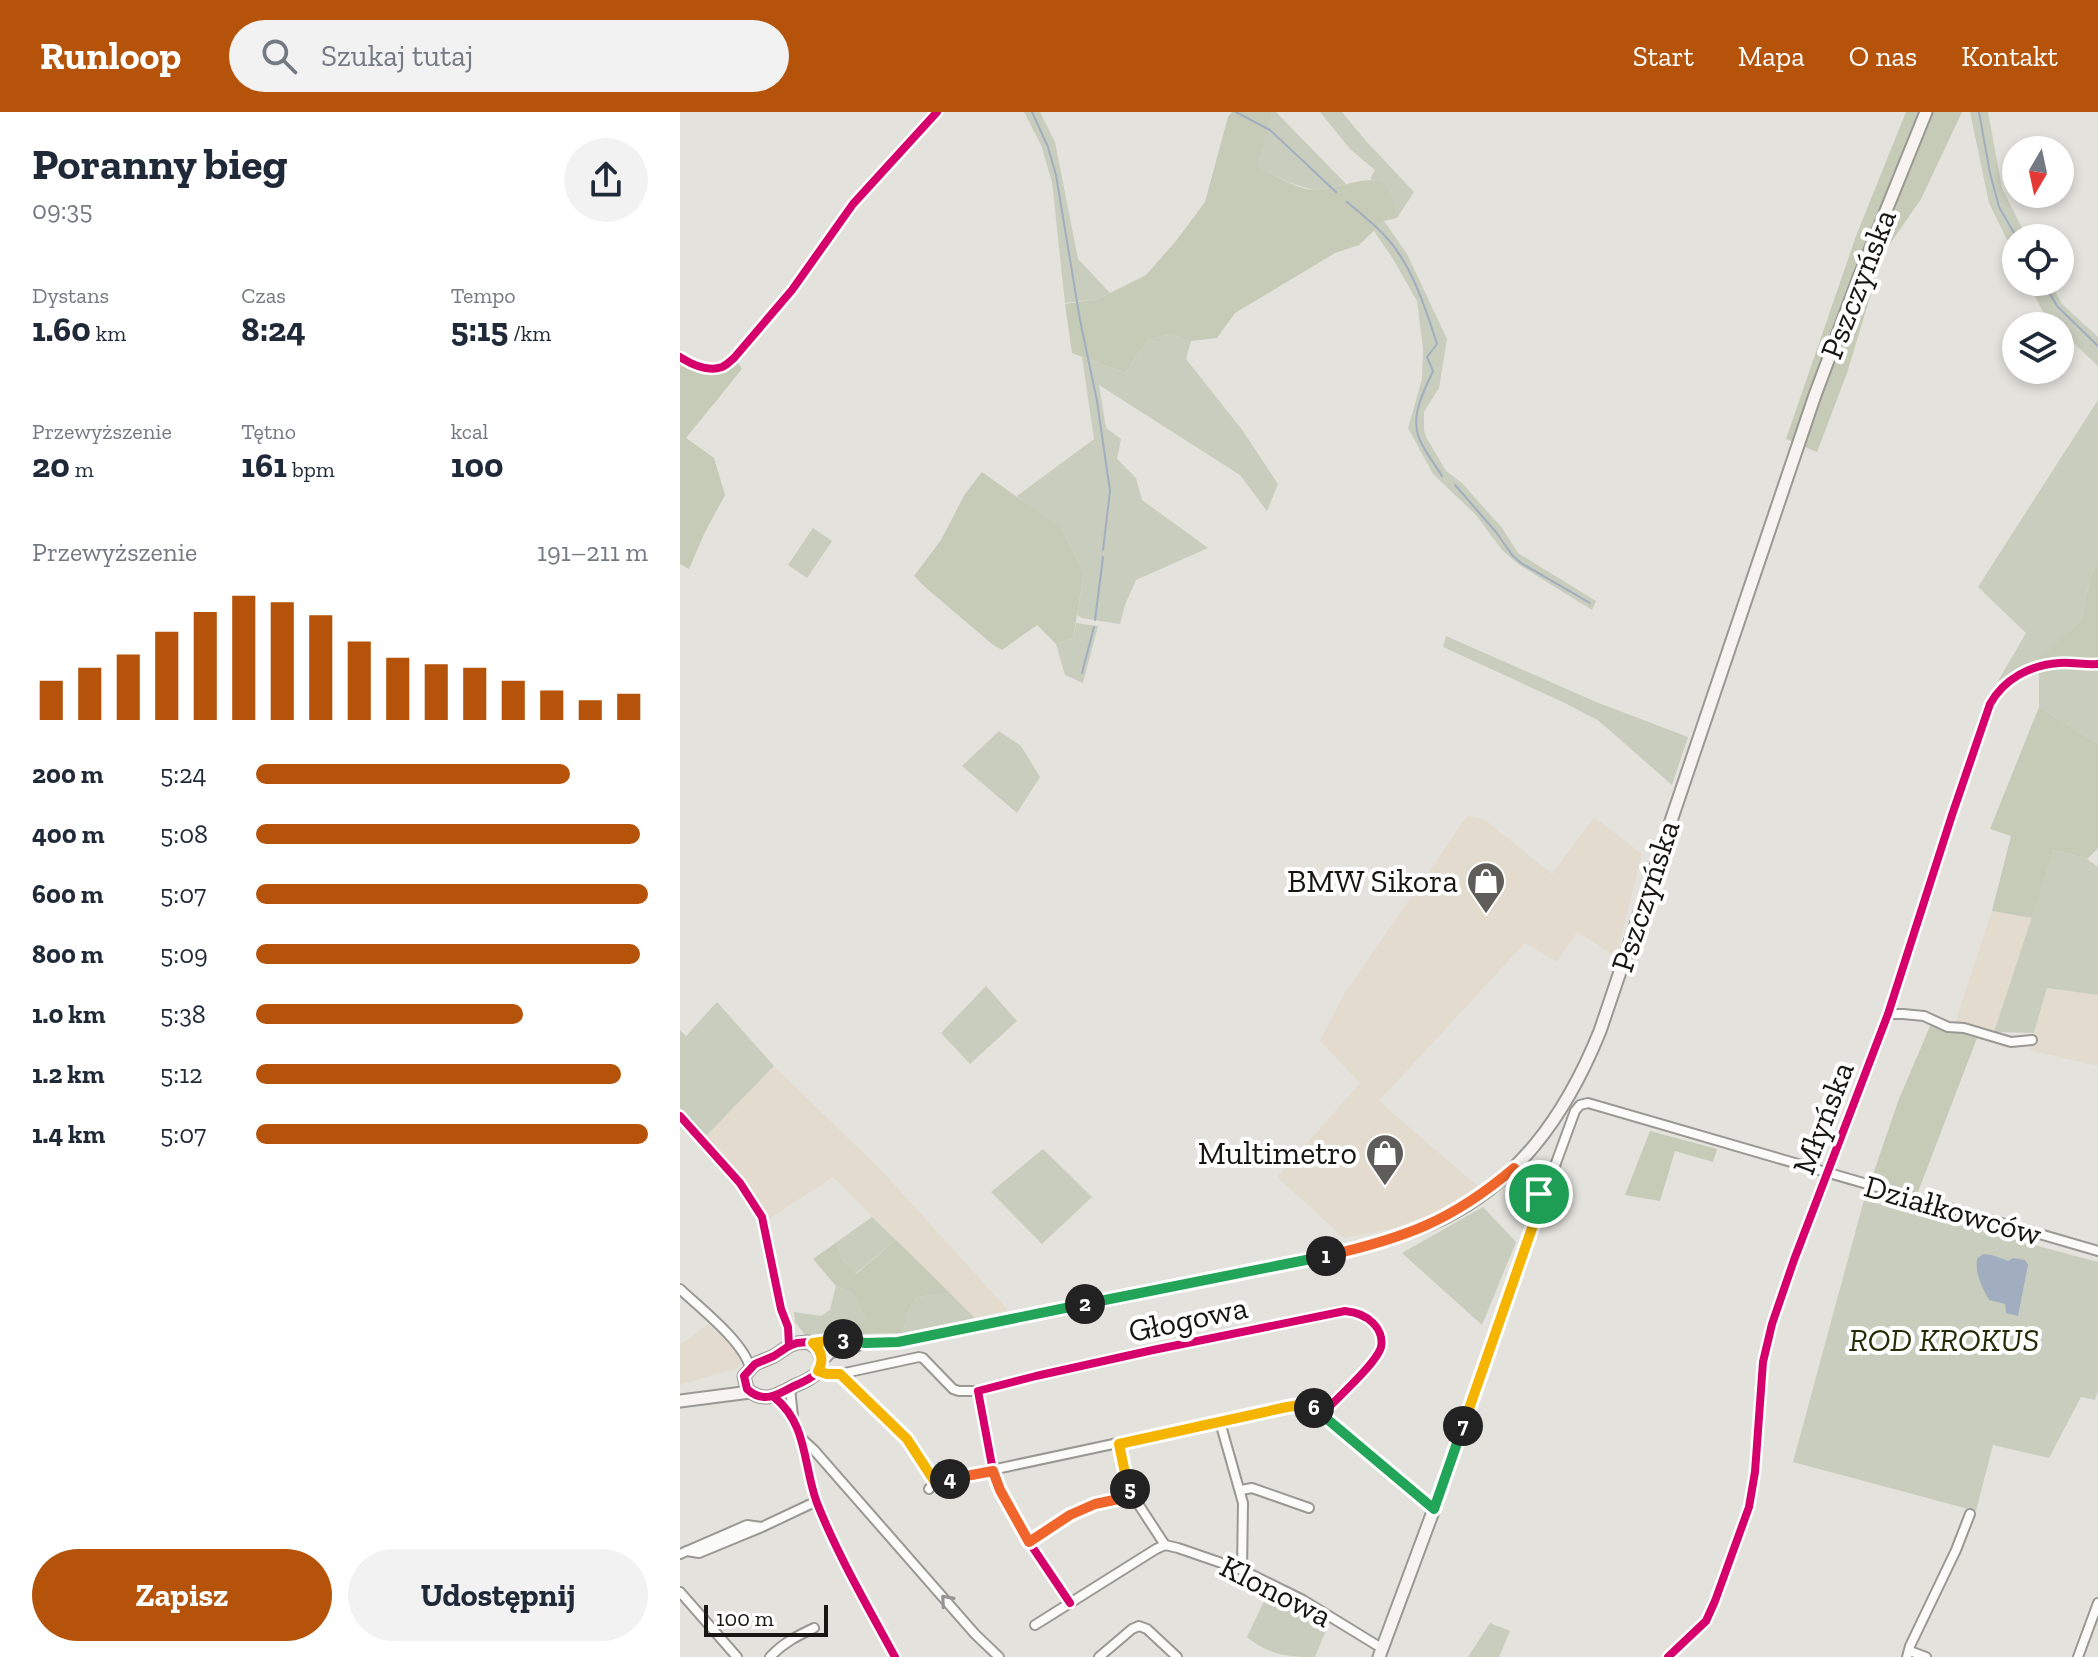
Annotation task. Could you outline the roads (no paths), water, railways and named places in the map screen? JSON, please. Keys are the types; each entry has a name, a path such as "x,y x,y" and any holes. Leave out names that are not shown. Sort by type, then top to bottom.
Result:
{"main road":[{"name":"Pszczyńska","path":"865,1343 898,1342 982,1326 1325,1256 1400,1237 1445,1218 1491,1188 1542,1138 1565,1105 1600,1031 1815,395 1926,112"},
{"path":"1381,1653 1539,1208 1539,1194 1514,1168"},
{"path":"717,1395 751,1369 801,1344 844,1339 865,1343"},
{"path":"751,1369 745,1384 750,1392 759,1397 774,1397 811,1379 830,1352 865,1343"},
{"path":"801,1344 820,1351 820,1366"},
{"path":"680,1401 750,1392"}],"street":[{"name":"Młyńska","path":"1668,1657 1706,1621 1749,1507 1755,1472 1763,1362 1772,1324 1888,1014 1990,704 2008,682 2040,665 2098,664"},
{"path":"1888,1014 1924,1016 1948,1027 1964,1028 2011,1042 2032,1040"},
{"name":"Działkowców","path":"1539,1194 1549,1182 1575,1111 1584,1104 2098,1251"},
{"path":"680,1116 740,1183 762,1217 781,1309 788,1327 801,1344"},
{"path":"680,1289 731,1338 745,1354 751,1369"},
{"name":"Głogowa","path":"978,1391 1153,1350 1345,1311 1357,1312 1378,1329 1381,1346 1374,1359 1322,1414"},
{"path":"820,1366 827,1374 840,1374 919,1357 953,1389 978,1391 993,1471 1000,1490 1029,1542 1070,1603"},
{"path":"840,1374 907,1439 932,1486 1308,1404 1434,1509"},
{"path":"790,1389 793,1417 802,1439 817,1501 895,1657"},
{"path":"774,1397 793,1417"},
{"path":"1220,1422 1243,1503 1242,1570"},
{"path":"802,1439 999,1657"},
{"path":"1035,1625 1165,1545 1133,1496 1119,1444"},
{"path":"1241,1490 1252,1488 1309,1508"},
{"path":"1029,1542 1070,1515 1095,1504 1133,1496"},
{"path":"683,1553 699,1553 817,1501"},
{"path":"1926,1657 1908,1654 1910,1646 1970,1514"},
{"name":"Klonowa","path":"1165,1545 1242,1570 1303,1600 1381,1653"},
{"path":"680,1592 737,1657"},
{"path":"2078,1657 2098,1603"},
{"path":"1099,1657 1139,1626 1147,1629 1177,1657"},
{"path":"770,1657 792,1638 814,1628"}],"water":[{"path":"1983,1254 2008,1261 2013,1258 2025,1260 2028,1265 2018,1316 2006,1313 2005,1304 1989,1300 1977,1270 1977,1259"}],"waterway":[{"path":"1032,112 1048,147 1056,175 1097,401 1110,491 1103,550"},
{"path":"1236,112 1270,130 1336,192"},
{"path":"1979,112 1999,207 2009,224"},
{"path":"1347,202 1376,227 1403,259 1428,316 1437,344 1427,357 1433,371 1419,404 1416,421 1419,438 1442,476"},
{"path":"2051,296 2057,306 2098,346"},
{"path":"1455,485 1521,563 1590,603"},
{"path":"1095,620 1103,557"},
{"path":"1082,673 1094,627"}],"place":[{"name":"BMW Sikora","path":"1486,915"},
{"name":"Multimetro","path":"1385,1187"}],"park label":[{"name":"ROD KROKUS","path":"1944,1340"}]}
